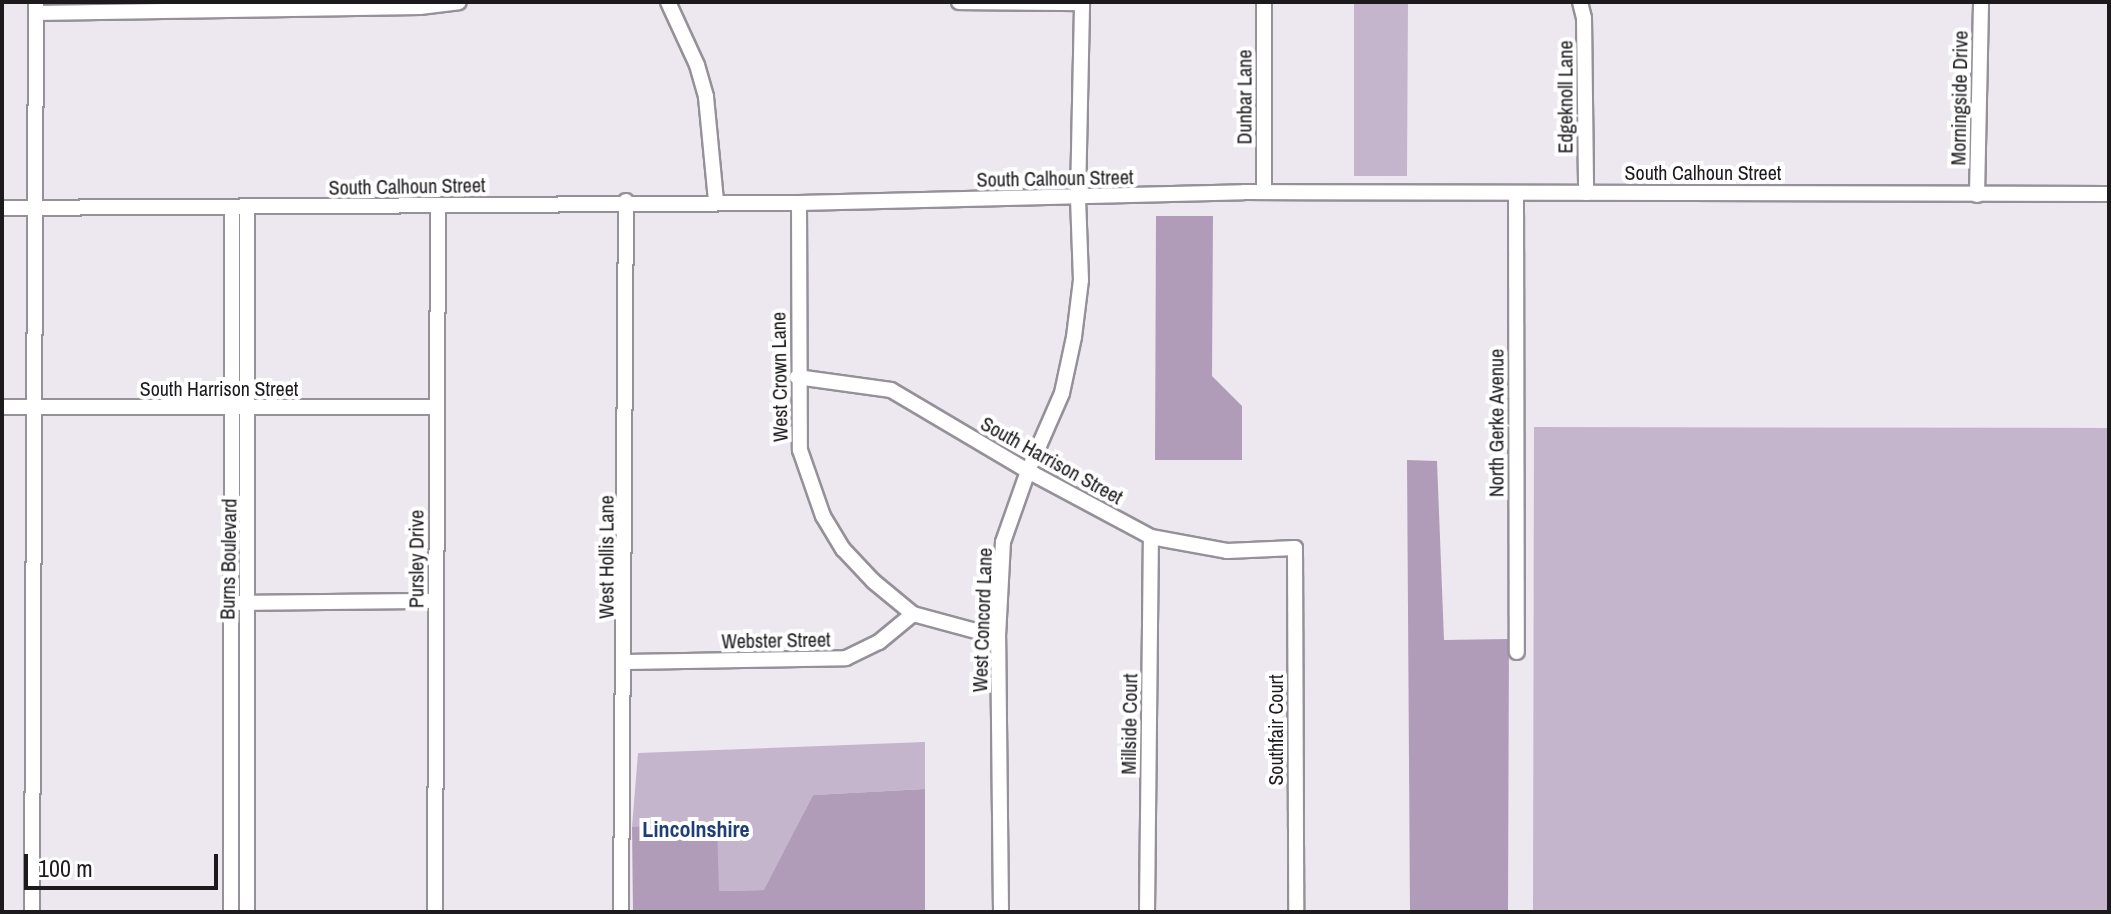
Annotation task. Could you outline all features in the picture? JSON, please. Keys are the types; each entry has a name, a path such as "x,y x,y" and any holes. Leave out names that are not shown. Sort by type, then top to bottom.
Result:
{"street":[{"path":"32,912 36,8 420,7 459,2"},
{"path":"668,2 697,65 706,97 716,201"},
{"path":"959,2 1082,2"},
{"name":"West Concord Lane","path":"1001,912 998,637 1003,542 1028,471 1062,393 1074,337 1081,280 1078,198 1082,2"},
{"name":"Dunbar Lane","path":"1264,2 1264,192"},
{"name":"Edgeknoll Lane","path":"1580,2 1584,18 1586,193"},
{"name":"Morningside Drive","path":"1977,195 1981,2"},
{"name":"South Calhoun Street","path":"2,208 438,206 626,201 799,203 1264,192 2109,194"},
{"name":"North Gerke Avenue","path":"1516,194 1517,652"},
{"name":"West Hollis Lane","path":"621,912 626,662 626,201"},
{"name":"West Crown Lane","path":"799,203 797,377 800,450 823,516 843,549 873,581 913,614 998,637"},
{"name":"Pursley Drive","path":"435,912 438,206"},
{"name":"Burns Boulevard","path":"239,207 249,408 247,912"},
{"name":"Burns Boulevard","path":"231,912 232,409 239,207"},
{"name":"South Harrison Street","path":"797,377 891,390 1028,471 1151,537 1227,551 1295,548"},
{"name":"South Harrison Street","path":"2,407 435,407"},
{"name":"Millside Court","path":"1147,912 1151,537"},
{"name":"Southfair Court","path":"1295,548 1296,912"},
{"path":"230,603 436,601"},
{"name":"Webster Street","path":"626,662 846,658 879,642 913,614"}],"shaded area":[{"path":"1354,2 1408,2 1407,176 1354,176"},
{"path":"1156,216 1213,216 1212,376 1242,406 1242,460 1155,460"},
{"path":"1534,427 2109,428 2109,912 1533,912"},
{"path":"1407,460 1437,461 1444,640 1509,639 1508,912 1410,912"},
{"path":"925,742 925,789 813,795 765,890 719,891 632,827 638,753"},
{"path":"925,789 925,912 633,912 632,827 717,823 719,891 764,890 813,795"}],"district":[{"name":"Lincolnshire","path":"696,830"}]}
